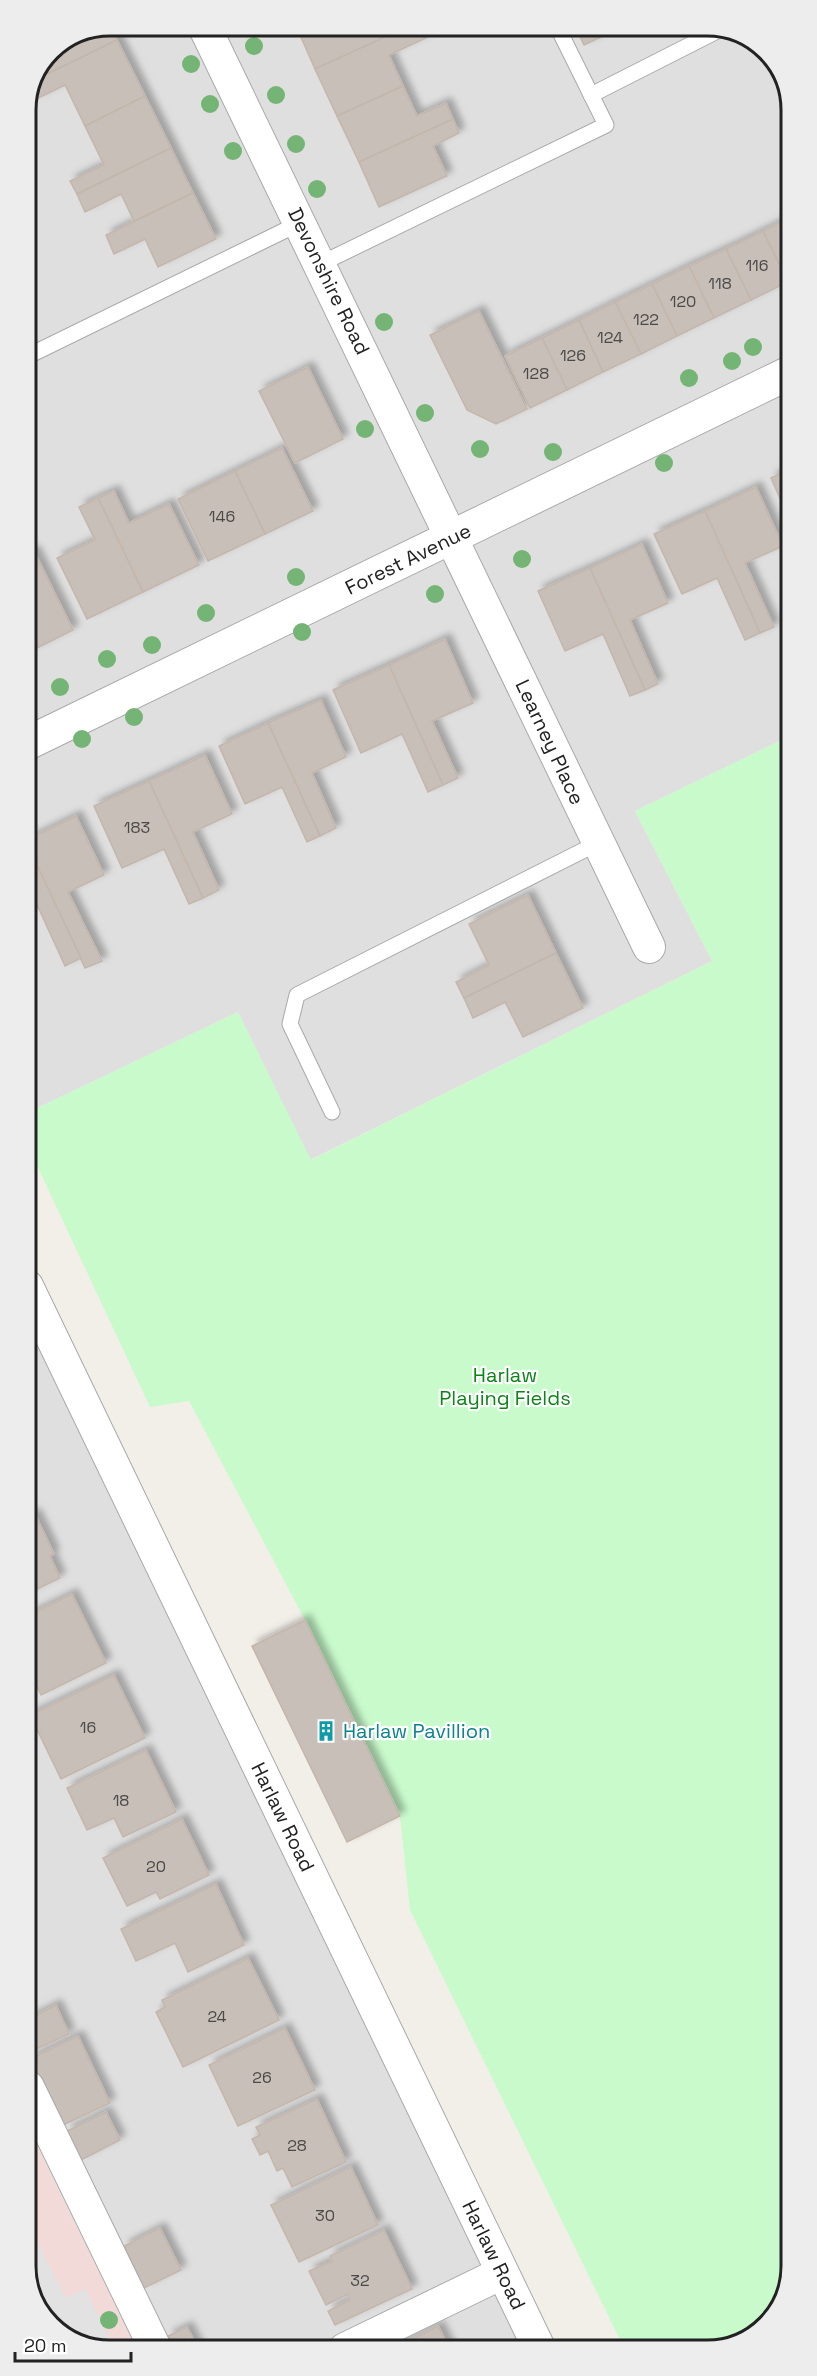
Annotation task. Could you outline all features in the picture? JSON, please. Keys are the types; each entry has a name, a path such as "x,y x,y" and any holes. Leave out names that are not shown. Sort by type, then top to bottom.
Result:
{"street":[{"name":"Devonshire Road","path":"209,36 453,537"},
{"name":"Forest Avenue","path":"36,739 781,377"},
{"name":"Learney Place","path":"453,537 649,947"},
{"name":"Harlaw Road","path":"36,1305 535,2340"},
{"path":"36,2103 151,2340"},
{"path":"363,2340 502,2272"}],"lane":[{"path":"320,264 606,125 562,36"},
{"path":"591,95 707,36"},
{"path":"36,352 300,223"},
{"path":"332,1112 290,1024 297,995 598,843"}],"shaded area":[{"path":"110,36 711,36 735,42 756,54 763,61 775,82 781,110 781,740 635,811 712,961 310,1160 238,1012 36,1109 36,110 37,96 42,82 58,58 69,49 96,37"},
{"path":"36,1305 535,2340 151,2340 36,2103"},
{"path":"36,2142 132,2340 106,2340 73,2330 54,2315 44,2298 36,2266"},
{"path":"36,2239 65,2298 85,2289 110,2340 91,2337 73,2330 54,2315 39,2285"}],"green space":[{"name":"Harlaw Playing Fields","path":"781,740 781,2266 777,2289 766,2311 759,2318 739,2332 706,2340 620,2340 410,1910 400,1816 305,1620 189,1401 150,1407 36,1163 36,1109 238,1012 311,1160 712,961 635,811"}],"building":[{"path":"110,36 115,36 117,40 46,75 58,58 82,42 96,37"},
{"path":"300,36 387,36 315,69"},
{"path":"387,36 425,36 426,38 389,55 403,86 337,116 315,69"},
{"path":"580,36 603,36 584,45"},
{"path":"117,40 145,96 85,126 65,85 37,99 46,75"},
{"path":"403,86 417,116 446,103 453,119 359,162 337,116"},
{"path":"145,96 171,148 77,194 70,181 104,165 85,126"},
{"path":"453,119 459,133 433,146 447,176 379,207 359,162"},
{"path":"171,148 193,193 134,221 121,194 85,212 77,194"},
{"path":"193,193 216,239 158,267 145,239 114,254 106,235"},
{"path":"781,222 781,268 763,231"},
{"path":"763,231 781,268 781,285 751,300 726,249"},
{"path":"726,249 751,300 714,318 689,266"},
{"path":"689,266 714,318 677,336 652,284"},
{"path":"652,284 677,336 641,354 615,302"},
{"path":"615,302 641,354 603,372 579,320"},
{"path":"479,311 527,409 496,424 467,410 430,335"},
{"path":"579,320 603,372 567,390 542,338"},
{"path":"542,338 567,390 530,408 505,356"},
{"path":"308,367 343,439 295,463 259,391"},
{"path":"282,448 313,511 265,534 235,471"},
{"path":"235,471 265,534 208,561 178,499"},
{"path":"781,474 781,501 771,478"},
{"path":"756,487 781,542 781,547 745,563 774,627 760,633 705,511"},
{"path":"114,491 129,523 169,504 199,565 143,592 98,498"},
{"path":"98,498 143,592 87,619 57,558 95,540 79,507"},
{"path":"705,511 760,633 745,640 717,578 682,594 654,534"},
{"path":"642,544 668,603 630,620 658,684 645,690 590,568"},
{"path":"36,555 73,630 36,648"},
{"path":"590,568 645,690 630,696 603,634 565,651 538,591"},
{"path":"445,639 473,703 432,721 458,778 443,785 389,665"},
{"path":"389,665 443,785 428,792 402,734 361,753 333,690"},
{"path":"321,700 346,757 312,773 336,828 320,836 268,723"},
{"path":"268,723 320,836 307,842 282,787 245,804 219,746"},
{"path":"205,755 232,814 193,832 219,890 203,898 149,781"},
{"path":"149,781 203,898 189,904 164,849 122,868 94,806"},
{"path":"76,816 104,875 68,892 102,961 85,968 36,863 36,836"},
{"path":"36,863 81,958 65,966 38,907 36,908"},
{"path":"528,895 556,953 464,998 456,982 489,965 469,924"},
{"path":"556,953 583,1008 523,1037 505,1002 473,1018 464,998"},
{"path":"36,1516 54,1554 50,1556 60,1578 36,1590"},
{"path":"72,1594 106,1663 41,1695 36,1684 36,1612"},
{"name":"Harlaw Pavillion","path":"305,1620 400,1816 347,1842 252,1646"},
{"path":"114,1675 145,1738 61,1779 36,1727 36,1712"},
{"path":"146,1750 176,1812 123,1837 114,1818 87,1830 67,1788"},
{"path":"182,1819 209,1875 160,1899 156,1892 127,1906 103,1858"},
{"path":"216,1884 244,1945 188,1972 175,1943 136,1961 121,1929"},
{"path":"248,1958 279,2020 183,2067 156,2012 165,2007 162,2000"},
{"path":"56,2005 69,2034 36,2049 36,2015"},
{"path":"285,2028 315,2090 238,2126 209,2065"},
{"path":"78,2036 110,2103 63,2125 36,2071 36,2056"},
{"path":"317,2099 346,2162 292,2187 283,2168 277,2171 268,2151 260,2155 252,2139 260,2135 256,2127"},
{"path":"106,2112 120,2140 81,2160 67,2131"},
{"path":"351,2167 378,2225 299,2262 271,2205"},
{"path":"160,2228 181,2270 144,2288 124,2246"},
{"path":"384,2230 412,2289 335,2325 328,2311 350,2300 348,2294 326,2305 309,2271 332,2261 330,2256"},
{"path":"438,2326 445,2340 411,2340"},
{"path":"187,2327 194,2340 170,2340 168,2336"}],"place":[{"name":"Harlaw Pavillion","path":"326,1731"}]}
